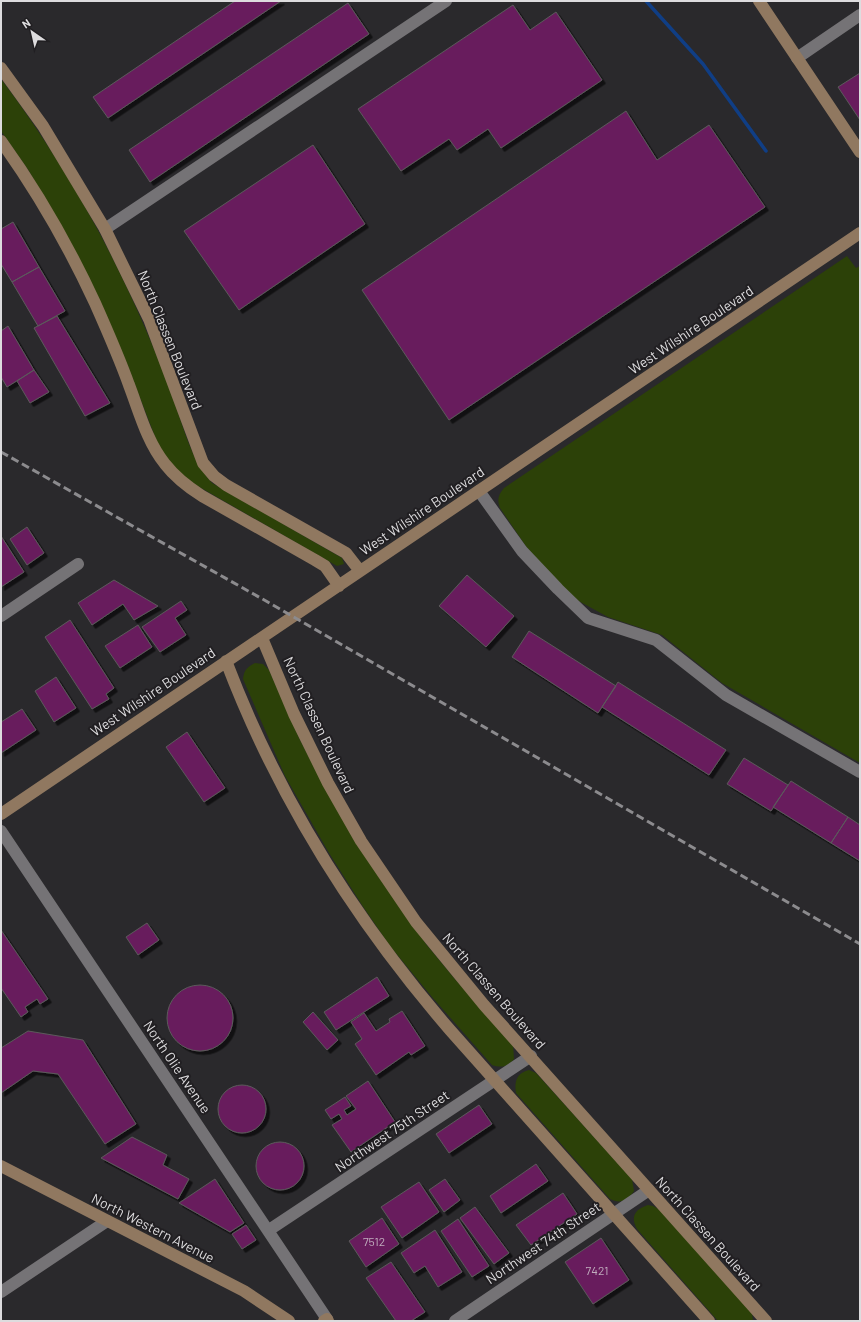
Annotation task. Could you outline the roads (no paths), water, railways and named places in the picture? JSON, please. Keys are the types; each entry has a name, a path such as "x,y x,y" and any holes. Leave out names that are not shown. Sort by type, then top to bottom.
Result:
{"street":[{"path":"105,229 446,1"},
{"path":"759,1 860,152"},
{"path":"797,58 860,15"},
{"name":"North Classen Boulevard","path":"1,68 56,146 105,229 149,319 199,454 208,470 226,485 346,553 360,571"},
{"path":"1,141 28,181 81,275 122,366 147,433 155,450 165,464 188,486 202,496 325,566 339,586"},
{"name":"West Wilshire Boulevard","path":"1,814 860,233"},
{"path":"479,491 522,550 558,589 588,618 656,640 726,695 860,772"},
{"path":"1,616 78,564"},
{"name":"North Classen Boulevard","path":"262,638 312,753 340,805 369,853 399,898 436,948 484,1005 766,1321"},
{"path":"226,661 245,709 274,771 325,863 380,945 418,994 709,1321"},
{"name":"North Olie Avenue","path":"1,831 269,1230 327,1320"},
{"name":"Northwest 75th Street","path":"269,1230 531,1056"},
{"name":"North Western Avenue","path":"1,1166 244,1291 289,1321"},
{"name":"Northwest 74th Street","path":"455,1321 649,1190"},
{"path":"1,1292 107,1221"}],"waterway":[{"path":"646,1 703,64 766,151"}],"railway":[{"path":"1,452 266,601 860,944"}]}
